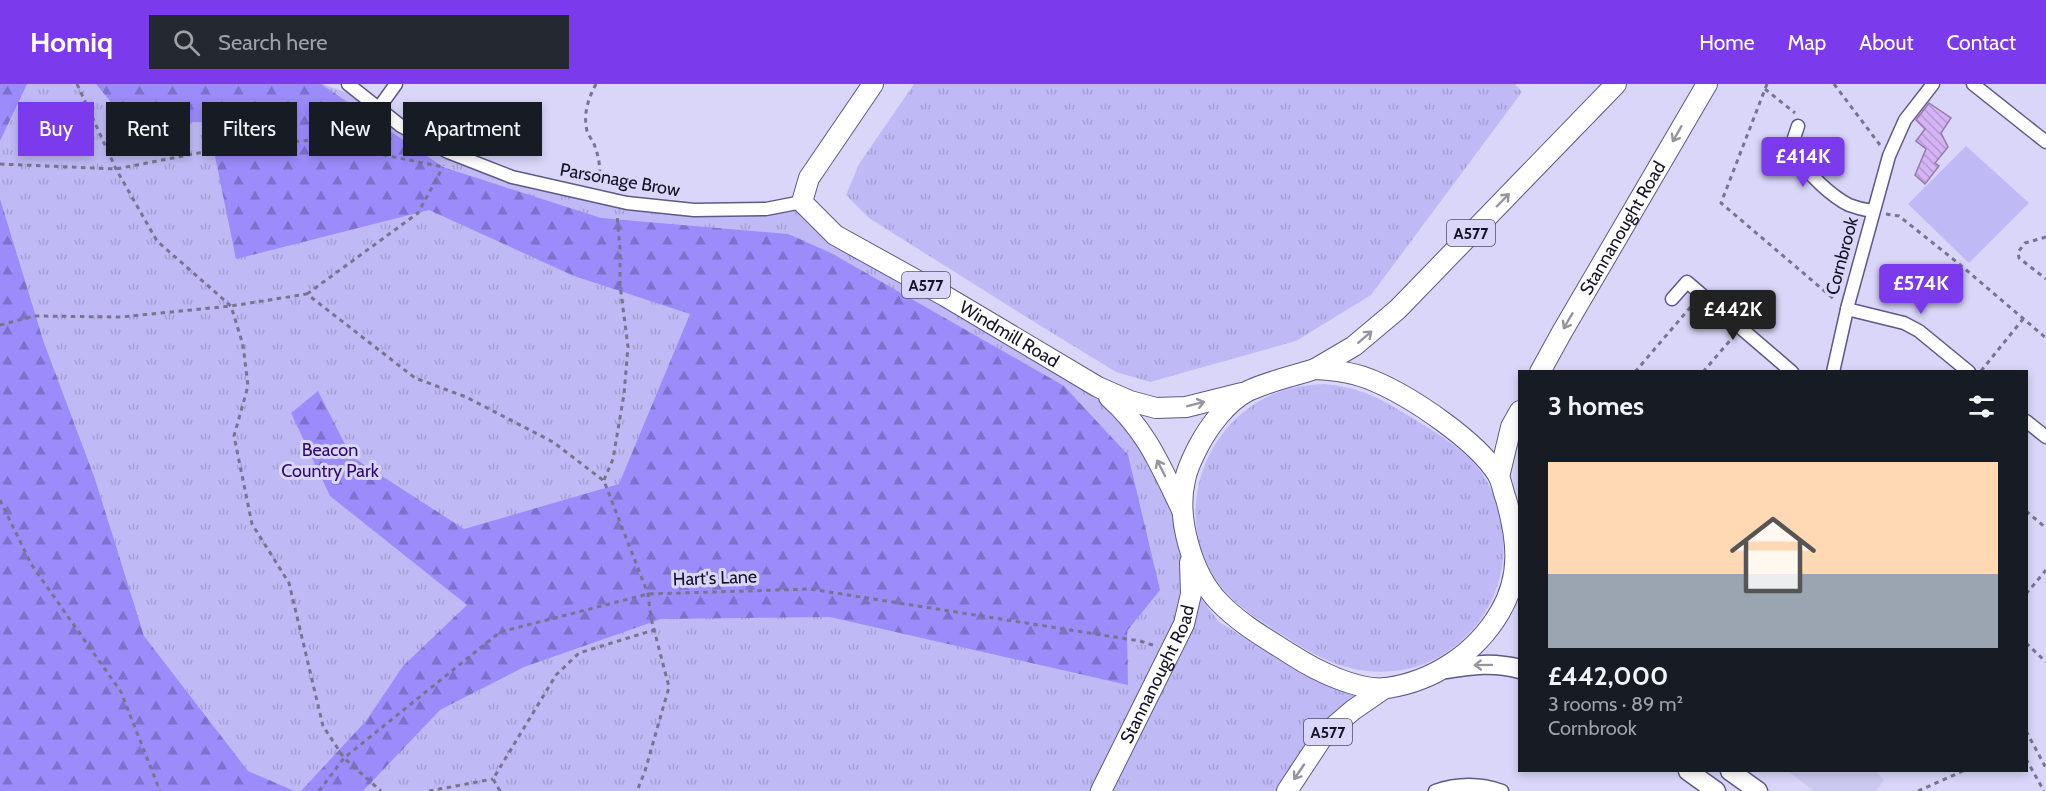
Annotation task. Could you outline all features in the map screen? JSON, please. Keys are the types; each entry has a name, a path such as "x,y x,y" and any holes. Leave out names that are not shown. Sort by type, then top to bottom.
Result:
{"main road":[{"path":"802,201 809,178 873,84"},
{"name":"A577","path":"1385,688 1339,679 1311,667 1236,618 1218,601 1203,582 1189,550 1183,512 1184,481 1191,460 1204,436 1221,413 1247,392 1316,369 1354,346 1398,309 1616,84"},
{"name":"Stannanought Road","path":"1541,370 1707,84"},
{"name":"Windmill Road","path":"802,201 835,235 945,296 1098,387 1130,401 1156,408 1186,407 1247,392"},
{"name":"A577","path":"1287,791 1324,735 1353,710 1385,688 1446,669 1473,647 1490,628 1502,609 1511,587 1518,559 1512,519 1499,477 1475,448 1437,418 1375,381 1343,371 1316,369"},
{"name":"Windmill Road","path":"1098,387 1137,425 1147,440 1183,512"},
{"path":"1499,477 1511,427 1518,415"},
{"name":"Stannanought Road","path":"1101,791 1184,624 1191,594 1189,550"},
{"path":"1446,669 1481,664 1518,669"},
{"path":"1689,772 1716,791"},
{"path":"1734,774 1761,791"}],"street":[{"name":"Parsonage Brow","path":"348,84 370,102"},
{"path":"383,102 396,84"},
{"name":"Cornbrook","path":"1833,370 1847,307 1889,156 1905,120 1933,84"},
{"path":"1973,84 2046,142"},
{"name":"Cornbrook","path":"1798,126 1790,150 1806,170 1842,201 1872,211"},
{"name":"Parsonage Brow","path":"458,156 512,177 616,201 694,210 766,209 802,201"},
{"path":"1672,299 1687,282 1790,370"},
{"name":"Cornbrook","path":"1847,307 1904,323 1919,331 1968,370"},
{"path":"2028,423 2046,437"},
{"path":"1435,791 1447,787 1474,785 1502,791"}],"path":[{"path":"76,84 116,169 157,241 231,306 243,345 248,386 234,436 252,524 289,583 323,726 344,758 381,791"},
{"path":"596,84 585,114 588,131 599,161 600,180 596,196"},
{"path":"1834,84 1889,156"},
{"path":"1798,126 1797,114 1766,86 1721,203 1839,303 1847,307"},
{"path":"0,164 116,169 214,150 311,140 443,167"},
{"path":"0,325 34,316 121,317 231,306 307,294 418,213 447,156"},
{"path":"604,481 613,459 624,394 628,347 620,285 616,201"},
{"path":"1872,211 1899,216 2046,338"},
{"path":"2046,237 2025,243 2018,252 2019,258 2046,279"},
{"path":"307,294 415,378 466,397 553,442 604,481 648,594 654,630 669,687 637,791"},
{"path":"1637,370 1701,294"},
{"path":"1982,370 2023,319"},
{"path":"1705,370 1741,328"},
{"path":"0,500 31,564 121,692 160,791"},
{"path":"2028,513 2046,528"},
{"path":"2028,592 2046,570"},
{"name":"Hart's Lane","path":"319,791 344,758 500,632 648,594 810,589 1140,641 1171,652"},
{"path":"429,791 493,778 556,675 579,653 654,630"},
{"path":"2028,645 2046,662"},
{"path":"2028,735 2046,768"},
{"path":"2028,763 2044,791"},
{"path":"1918,791 1961,772"},
{"path":"493,778 500,791"}],"shaded area":[{"path":"1789,772 1876,772 1884,780 1876,791 1814,791"}],"green space":[{"name":"Beacon Country Park","path":"0,84 323,84 369,102 309,102 309,156 391,156 391,119 403,127 403,156 466,156 512,177 694,210 802,202 819,221 1125,411 1183,512 1191,594 1101,791 0,791"},
{"path":"0,84 27,84 18,102 0,141"},
{"path":"96,84 321,84 347,102 309,102 309,156 391,156 391,132 403,140 403,156 427,156 443,167 601,218 788,234 831,253 1064,386 1128,455 1160,590 1127,631 1128,685 830,617 661,619 524,667 440,710 363,791 301,791 366,721 403,666 467,605 330,496 291,413 318,391 351,456 464,529 619,484 690,314 574,276 429,210 236,259 215,156 297,156 297,102 202,102 202,122 190,122 190,102 111,102"},
{"path":"914,84 1515,84 1522,92 1371,295 1296,341 1150,382 1116,372 1023,315 869,218 846,195 859,164"},
{"path":"1966,146 2029,203 1969,263 1908,204"},
{"path":"0,199 44,343 95,479 144,636 248,771 294,791 0,791"},
{"path":"1324,384 1361,391 1382,400 1443,438 1470,459 1485,478 1495,498 1502,521 1504,544 1502,567 1496,589 1486,610 1465,637 1447,652 1416,667 1393,671 1364,671 1338,664 1301,647 1248,612 1229,596 1214,577 1202,553 1197,528 1196,502 1201,477 1210,453 1225,431 1243,413 1265,398 1294,388"},
{"path":"1201,598 1218,621 1298,672 1355,695 1310,736 1277,791 1110,791 1195,623"}],"building":[{"path":"1929,103 1951,118 1941,133 1948,147 1935,163 1939,166 1925,184 1915,175 1926,149 1916,141 1925,129 1916,120"}]}
